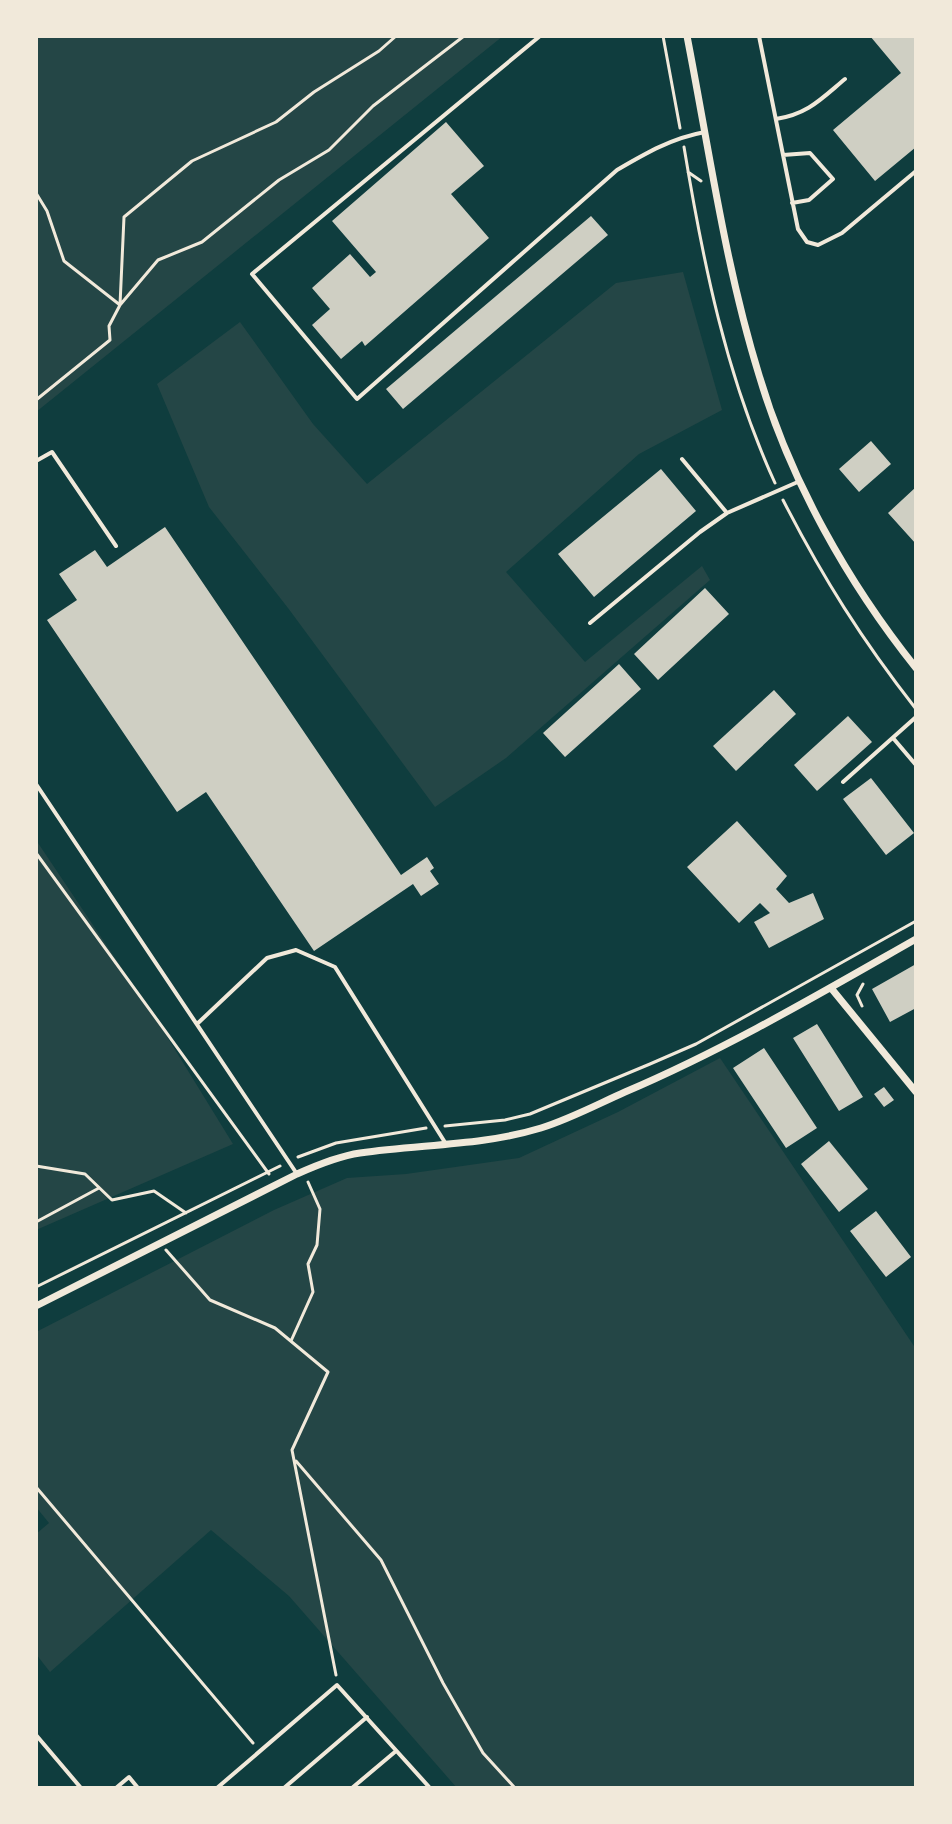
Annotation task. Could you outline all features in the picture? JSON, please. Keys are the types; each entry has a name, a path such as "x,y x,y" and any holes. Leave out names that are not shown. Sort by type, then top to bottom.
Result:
{"street":[{"path":"687,36 739,304 764,392 800,481 860,589 916,668"},
{"path":"36,1306 300,1172 358,1153 447,1145 541,1128 568,1117 673,1072 916,939"},
{"path":"831,988 916,1092"}],"lane":[{"path":"540,36 252,274 357,399 617,170 658,146 682,136 705,132"},
{"path":"759,36 798,229 807,242 818,245 842,233 916,171"},
{"path":"776,119 796,116 807,110 845,79"},
{"path":"783,155 810,153 833,179 809,200 792,203"},
{"path":"36,461 52,452 116,546"},
{"path":"682,459 727,513"},
{"path":"590,623 727,513 800,481"},
{"path":"843,782 916,717"},
{"path":"893,738 916,765"},
{"path":"36,784 289,1162 300,1172"},
{"path":"197,1024 267,958 296,950 335,967 447,1145"},
{"path":"217,1788 337,1685 430,1788"},
{"path":"284,1788 367,1717"},
{"path":"36,1735 81,1788"},
{"path":"352,1788 396,1750"},
{"path":"116,1788 129,1777 138,1788"}],"path":[{"path":"120,305 124,217 192,161 276,122 396,36"},
{"path":"36,400 110,340 109,326 120,305 158,260 202,242 279,180 329,150 373,106 464,36"},
{"path":"688,172 698,178 706,189"},
{"path":"36,193 47,211 64,261 120,305"},
{"path":"36,853 277,1184"},
{"path":"36,1287 268,1172 336,1143 505,1120 530,1114 598,1086 696,1044 916,921"},
{"path":"860,971 866,981 857,995 870,1021 865,1030"},
{"path":"36,1166 85,1174 112,1200 154,1191 187,1213"},
{"path":"291,1341 313,1292 308,1264 317,1245 320,1209 300,1172"},
{"path":"36,1222 99,1188"},
{"path":"161,1244 210,1300 275,1328 328,1372 292,1450 309,1547 332,1644 337,1685"},
{"path":"294,1459 381,1560 443,1683 483,1753 515,1788"},
{"path":"36,1487 260,1751"}],"shaded area":[{"path":"36,36 503,36 36,412"},
{"path":"683,272 722,410 639,454 506,572 585,662 702,566 710,580 506,758 435,807 209,507 157,384 240,322 313,424 367,484 616,283"},
{"path":"36,840 158,1022 233,1144 36,1230"},
{"path":"720,1058 916,1349 916,1788 457,1788 289,1596 211,1530 50,1672 36,1654 36,1534 49,1523 36,1507 36,1332 274,1210 347,1178 406,1174 519,1158 618,1112"}],"building":[{"path":"870,36 916,36 916,147 875,181 833,130 901,73"},
{"path":"446,122 484,166 451,194 489,238 365,346 362,341 341,359 312,325 330,309 312,288 350,254 370,277 376,272 332,221"},
{"path":"591,216 608,235 403,409 386,389"},
{"path":"871,441 891,464 859,492 839,469"},
{"path":"661,469 696,511 594,597 558,554"},
{"path":"916,487 916,544 888,513"},
{"path":"165,527 401,875 427,857 434,868 430,871 439,884 421,896 413,884 314,951 206,792 177,812 47,620 77,600 59,574 95,550 107,567"},
{"path":"705,588 729,614 658,680 634,654"},
{"path":"619,664 641,689 565,757 543,733"},
{"path":"774,690 796,714 736,771 713,746"},
{"path":"848,716 872,742 817,791 794,765"},
{"path":"871,778 914,833 886,855 843,799"},
{"path":"737,821 787,876 776,889 789,903 813,893 824,919 769,948 754,922 770,913 760,903 739,923 687,867"},
{"path":"916,964 916,1008 890,1022 872,989"},
{"path":"817,1024 863,1097 839,1111 793,1038"},
{"path":"764,1048 817,1128 786,1148 733,1068"},
{"path":"884,1087 894,1100 884,1107 874,1094"},
{"path":"829,1141 868,1189 839,1212 801,1164"},
{"path":"876,1211 911,1257 886,1277 850,1231"}]}
